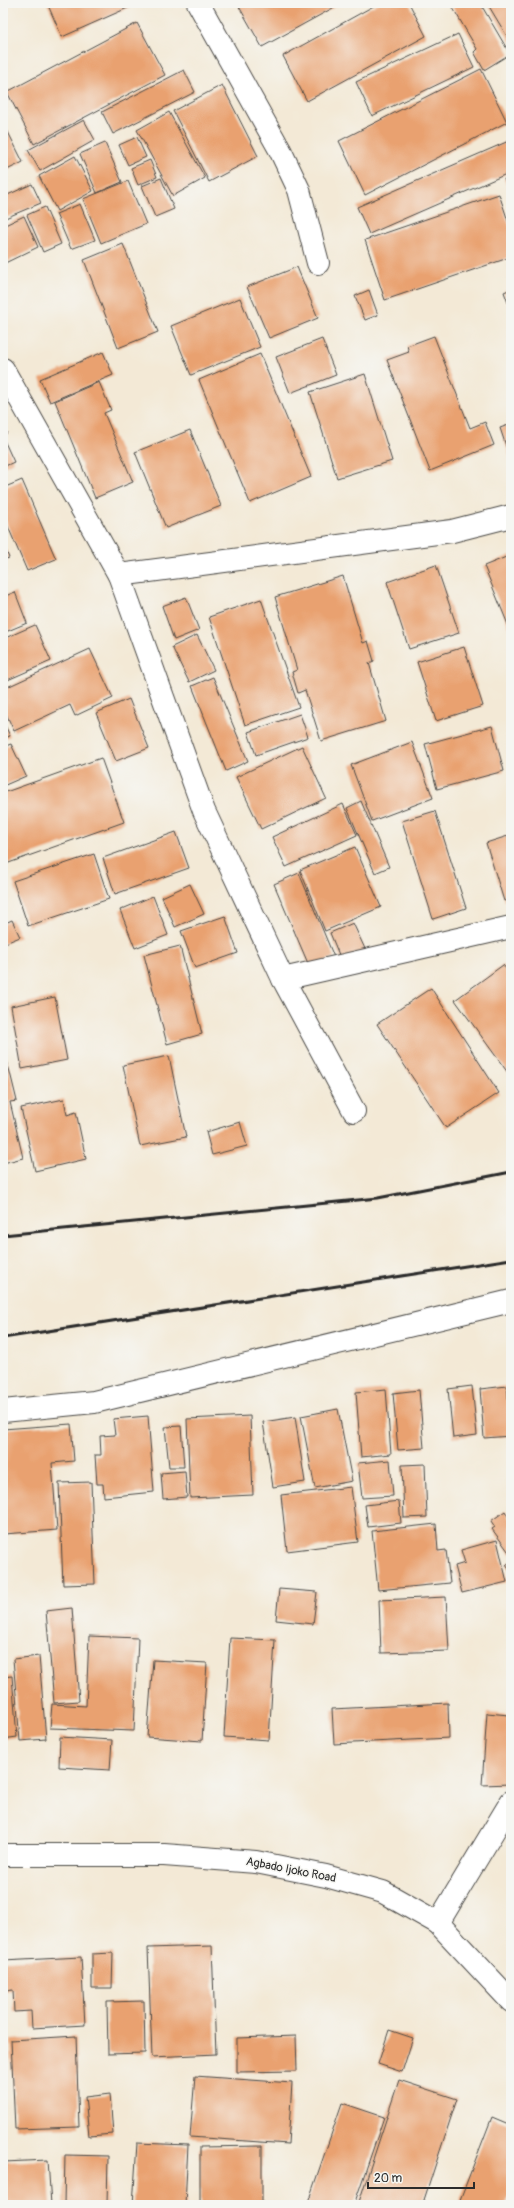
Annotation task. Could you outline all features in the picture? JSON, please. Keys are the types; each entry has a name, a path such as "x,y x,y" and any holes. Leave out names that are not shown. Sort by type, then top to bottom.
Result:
{"street":[{"path":"198,3 283,156 299,190 318,263"},
{"path":"3,369 119,575 204,811 283,979 354,1111"},
{"path":"119,575 428,534 511,516"},
{"path":"283,979 511,928"},
{"path":"3,1411 94,1402 511,1301"},
{"path":"438,1923 511,1802"},
{"name":"Agbado Ijoko Road","path":"3,1855 164,1855 256,1862 326,1876 383,1892 438,1923 511,2001"}],"building":[{"path":"47,3 131,3 132,6 62,37"},
{"path":"237,3 342,3 262,47"},
{"path":"379,3 409,3 426,36 307,101 283,56"},
{"path":"450,3 480,3 510,54 484,70 474,52 477,49"},
{"path":"487,3 511,3 511,43"},
{"path":"137,23 165,75 34,144 7,92"},
{"path":"458,34 474,67 372,116 356,82"},
{"path":"481,69 507,122 365,195 339,141"},
{"path":"184,70 195,92 113,134 102,112"},
{"path":"222,85 258,156 209,182 173,111"},
{"path":"169,112 205,178 173,196 137,130"},
{"path":"84,120 95,140 40,171 28,150"},
{"path":"3,122 23,162 3,172"},
{"path":"137,137 146,157 128,165 119,145"},
{"path":"511,140 511,172 369,234 357,207"},
{"path":"105,143 122,182 97,193 80,154"},
{"path":"75,156 93,191 57,211 39,176"},
{"path":"150,160 157,177 138,185 131,168"},
{"path":"511,176 511,195 504,179"},
{"path":"161,178 174,209 155,217 142,186"},
{"path":"128,181 146,224 101,243 83,199"},
{"path":"32,184 41,203 3,219 3,197"},
{"path":"499,194 511,230 511,257 385,300 365,240"},
{"path":"80,204 95,240 71,249 56,214"},
{"path":"45,207 61,244 43,252 27,215"},
{"path":"24,216 38,247 3,264 3,226"},
{"path":"123,244 158,332 118,348 84,260"},
{"path":"297,267 318,318 269,338 247,287"},
{"path":"511,289 511,311 504,292"},
{"path":"369,290 378,315 365,320 355,296"},
{"path":"240,298 260,347 191,375 171,326"},
{"path":"434,336 470,428 485,422 494,445 430,471 387,360 409,352 407,346"},
{"path":"322,339 336,375 290,393 276,357"},
{"path":"103,352 113,375 50,402 40,379"},
{"path":"260,354 311,477 250,503 199,380"},
{"path":"365,374 392,461 337,478 310,392"},
{"path":"99,382 111,410 104,413 133,482 95,498 55,401"},
{"path":"3,424 7,433 3,436"},
{"path":"511,424 511,461 500,428"},
{"path":"190,430 221,506 166,528 135,452"},
{"path":"3,438 14,462 3,467"},
{"path":"22,480 56,559 27,571 3,515 3,488"},
{"path":"3,543 9,558 3,560"},
{"path":"511,555 511,632 484,566"},
{"path":"436,565 459,633 409,649 387,582"},
{"path":"343,576 363,643 368,641 374,661 369,663 386,721 321,741 305,690 298,693 292,672 297,670 275,597"},
{"path":"15,592 27,623 3,633 3,597"},
{"path":"186,597 199,630 174,640 162,606"},
{"path":"261,599 299,707 245,725 209,617"},
{"path":"35,625 51,661 3,682 3,639"},
{"path":"197,635 214,670 189,682 172,647"},
{"path":"464,647 483,706 436,721 417,662"},
{"path":"90,649 113,698 75,716 70,705 14,731 3,707 3,689"},
{"path":"213,677 248,761 226,771 192,686"},
{"path":"129,699 149,748 116,761 96,713"},
{"path":"300,714 308,737 256,755 248,732"},
{"path":"3,721 10,736 3,739"},
{"path":"492,726 504,771 437,789 425,744"},
{"path":"412,742 433,798 372,821 351,765"},
{"path":"11,744 26,776 3,786 3,747"},
{"path":"302,746 326,798 261,829 236,777"},
{"path":"101,758 124,822 3,865 3,793"},
{"path":"361,801 389,867 375,873 347,808"},
{"path":"343,804 357,835 286,867 272,837"},
{"path":"435,811 466,908 433,919 402,821"},
{"path":"176,832 189,868 115,894 103,858"},
{"path":"511,835 511,899 504,901 486,843"},
{"path":"355,847 381,907 325,931 300,870"},
{"path":"94,854 109,899 28,926 13,881"},
{"path":"299,873 334,957 310,968 274,884"},
{"path":"190,884 204,914 175,927 162,897"},
{"path":"153,896 168,935 135,948 120,910"},
{"path":"225,916 238,953 195,968 181,931"},
{"path":"12,920 20,937 3,944 3,924"},
{"path":"353,923 366,951 342,962 330,933"},
{"path":"180,946 202,1034 167,1044 144,955"},
{"path":"503,965 508,971 511,968 511,1077 455,1000"},
{"path":"431,988 499,1093 446,1128 377,1024"},
{"path":"55,997 67,1060 22,1069 11,1006"},
{"path":"4,1048 17,1101 10,1102 23,1158 3,1163"},
{"path":"169,1056 186,1137 140,1146 123,1065"},
{"path":"64,1099 67,1115 76,1112 86,1159 35,1171 21,1108"},
{"path":"240,1122 247,1146 212,1155 206,1132"},
{"path":"472,1386 477,1435 453,1438 448,1389"},
{"path":"507,1386 511,1436 484,1438 480,1389"},
{"path":"386,1389 391,1454 361,1457 356,1392"},
{"path":"419,1390 424,1448 398,1450 393,1393"},
{"path":"338,1409 352,1481 315,1488 301,1416"},
{"path":"148,1416 154,1492 104,1497 103,1484 97,1484 95,1455 101,1455 100,1436 115,1435 113,1419"},
{"path":"250,1416 253,1495 190,1498 187,1419"},
{"path":"295,1417 305,1482 273,1487 263,1422"},
{"path":"71,1424 74,1461 52,1463 57,1530 4,1534 3,1429"},
{"path":"181,1426 184,1467 169,1467 165,1427"},
{"path":"390,1460 393,1496 362,1498 358,1463"},
{"path":"425,1464 427,1517 404,1518 402,1465"},
{"path":"185,1471 187,1497 163,1499 161,1473"},
{"path":"91,1482 95,1584 63,1585 59,1483"},
{"path":"351,1487 358,1542 287,1551 281,1495"},
{"path":"399,1501 401,1523 368,1527 365,1505"},
{"path":"505,1511 509,1518 511,1516 511,1555 492,1529 495,1527 491,1521"},
{"path":"436,1524 438,1551 446,1550 450,1583 378,1590 372,1531"},
{"path":"497,1540 507,1582 462,1593 455,1566 465,1563 461,1550"},
{"path":"511,1561 511,1572 506,1565"},
{"path":"279,1589 317,1592 313,1624 276,1620"},
{"path":"446,1597 449,1651 381,1653 379,1600"},
{"path":"72,1608 79,1701 54,1703 46,1611"},
{"path":"89,1636 138,1638 134,1731 50,1728 52,1704 86,1706"},
{"path":"230,1638 275,1640 269,1740 224,1737"},
{"path":"39,1656 46,1739 20,1741 13,1659"},
{"path":"153,1660 207,1663 202,1741 147,1737"},
{"path":"12,1676 17,1737 3,1739 3,1677"},
{"path":"448,1703 449,1738 334,1744 332,1709"},
{"path":"487,1713 509,1715 511,1720 511,1784 482,1785"},
{"path":"60,1737 112,1740 110,1770 59,1767"},
{"path":"212,1946 216,2054 152,2057 148,1948"},
{"path":"113,1953 112,1988 92,1988 92,1954"},
{"path":"81,1957 85,2025 32,2028 31,2011 14,2012 13,1990 3,1991 3,1961"},
{"path":"144,2001 145,2053 108,2054 107,2002"},
{"path":"389,2030 413,2038 402,2072 378,2064"},
{"path":"76,2036 79,2127 15,2129 11,2040"},
{"path":"296,2036 297,2071 237,2072 237,2038"},
{"path":"195,2076 292,2083 288,2144 190,2137"},
{"path":"399,2080 457,2099 423,2203 428,2205 358,2205"},
{"path":"110,2094 113,2134 89,2136 85,2097"},
{"path":"342,2103 384,2117 354,2205 307,2205"},
{"path":"492,2117 511,2125 511,2191 506,2205 458,2205"},
{"path":"137,2143 188,2145 185,2205 133,2205"},
{"path":"262,2146 262,2205 200,2205 200,2147"},
{"path":"65,2155 108,2156 107,2205 64,2205"},
{"path":"48,2160 51,2205 6,2205 4,2162"}],"railway":[{"path":"3,1235 378,1198 511,1172"},
{"path":"3,1338 511,1259"}]}
